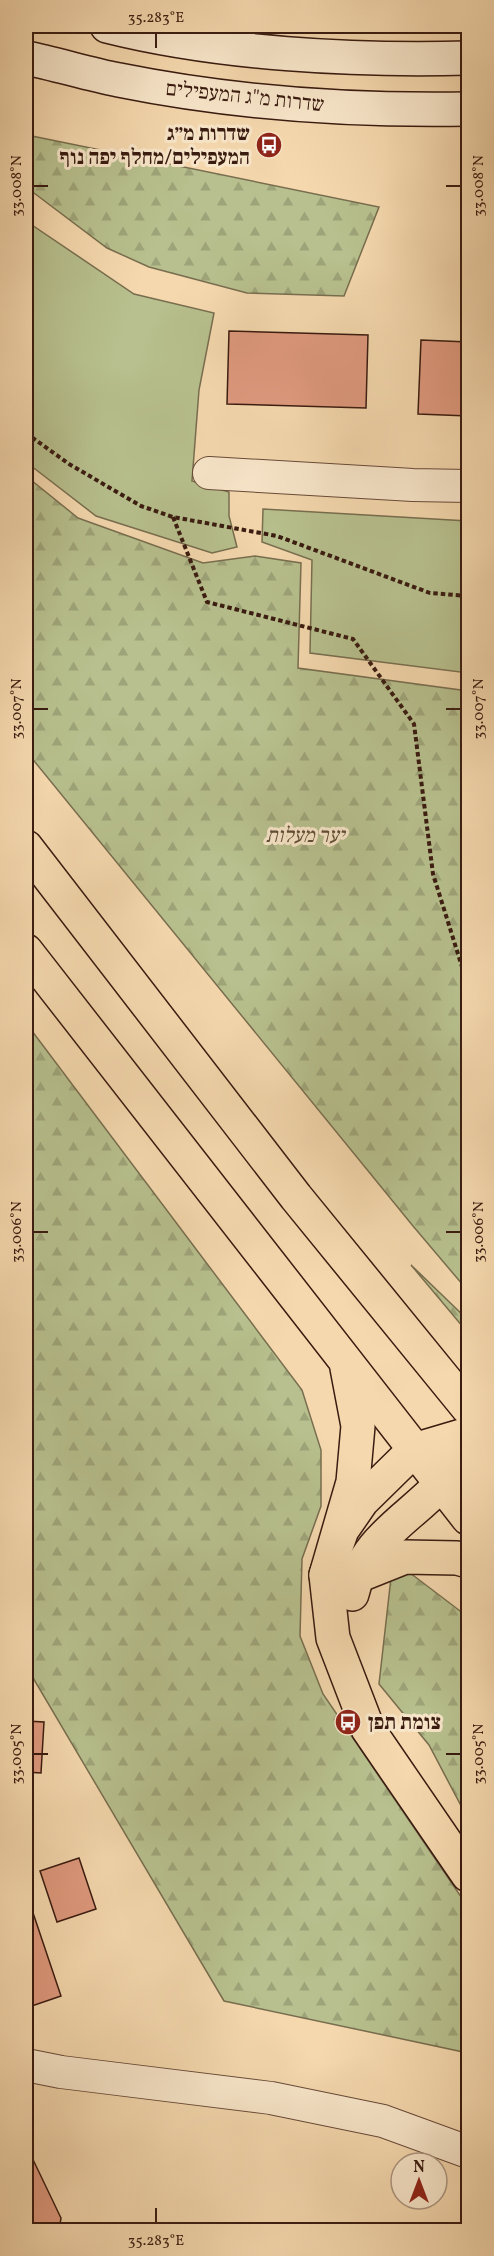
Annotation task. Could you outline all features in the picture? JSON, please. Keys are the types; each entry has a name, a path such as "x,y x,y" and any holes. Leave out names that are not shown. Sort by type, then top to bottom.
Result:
{"main road":[{"path":"107,26 222,46 313,55 424,59 468,58"},
{"name":"שדרות מ\"ג המעפילים","path":"26,58 118,80 215,96 310,105 468,109"},
{"path":"26,847 296,1197 468,1408"},
{"path":"26,951 468,1518"},
{"path":"341,1576 358,1426 346,1363"},
{"path":"468,1434 414,1450 362,1501 342,1530 341,1576 350,1611 368,1729 468,1875"},
{"path":"341,1576 441,1484 468,1450"},
{"path":"341,1576 405,1557 457,1558 468,1561"}],"street":[{"path":"209,473 468,486"},
{"path":"26,2065 61,2072 271,2098 383,2121 468,2152"}],"path":[{"path":"26,433 69,464 131,500 174,517 277,536 430,593 468,596"},
{"path":"174,517 207,602 353,639 414,724 433,874 468,986"}],"green space":[{"path":"26,135 379,207 344,296 247,293 149,267 107,248 26,187"},
{"path":"26,221 134,294 214,313 199,390 192,481 229,492 229,516 237,547 212,553 96,516 26,462"},
{"name":"יער מעלות","path":"26,476 78,518 203,563 255,556 301,563 298,668 468,691 468,1291 26,751"},
{"path":"263,509 468,521 468,673 310,653 312,560 262,542"},
{"path":"26,1023 302,1390 321,1450 321,1506 302,1559 300,1636 323,1694 468,1907 468,2053 224,2001 26,1666"},
{"path":"411,1265 468,1320 468,1333"},
{"path":"393,1560 468,1617 468,1819 429,1745 379,1684"}],"building":[{"path":"229,331 368,335 366,408 227,404"},
{"path":"421,340 468,342 468,416 418,414"},
{"path":"26,1721 44,1722 41,1773 26,1772"},
{"path":"79,1858 96,1909 57,1922 40,1871"},
{"path":"26,1892 61,1996 26,2008"},
{"path":"26,2145 61,2218 59,2230 26,2230"}],"place":[{"name":"שדרות מ״ג המעפילים/מחלף יפה נוף","path":"269,145"},
{"name":"צומת תפן","path":"348,1722"}]}
